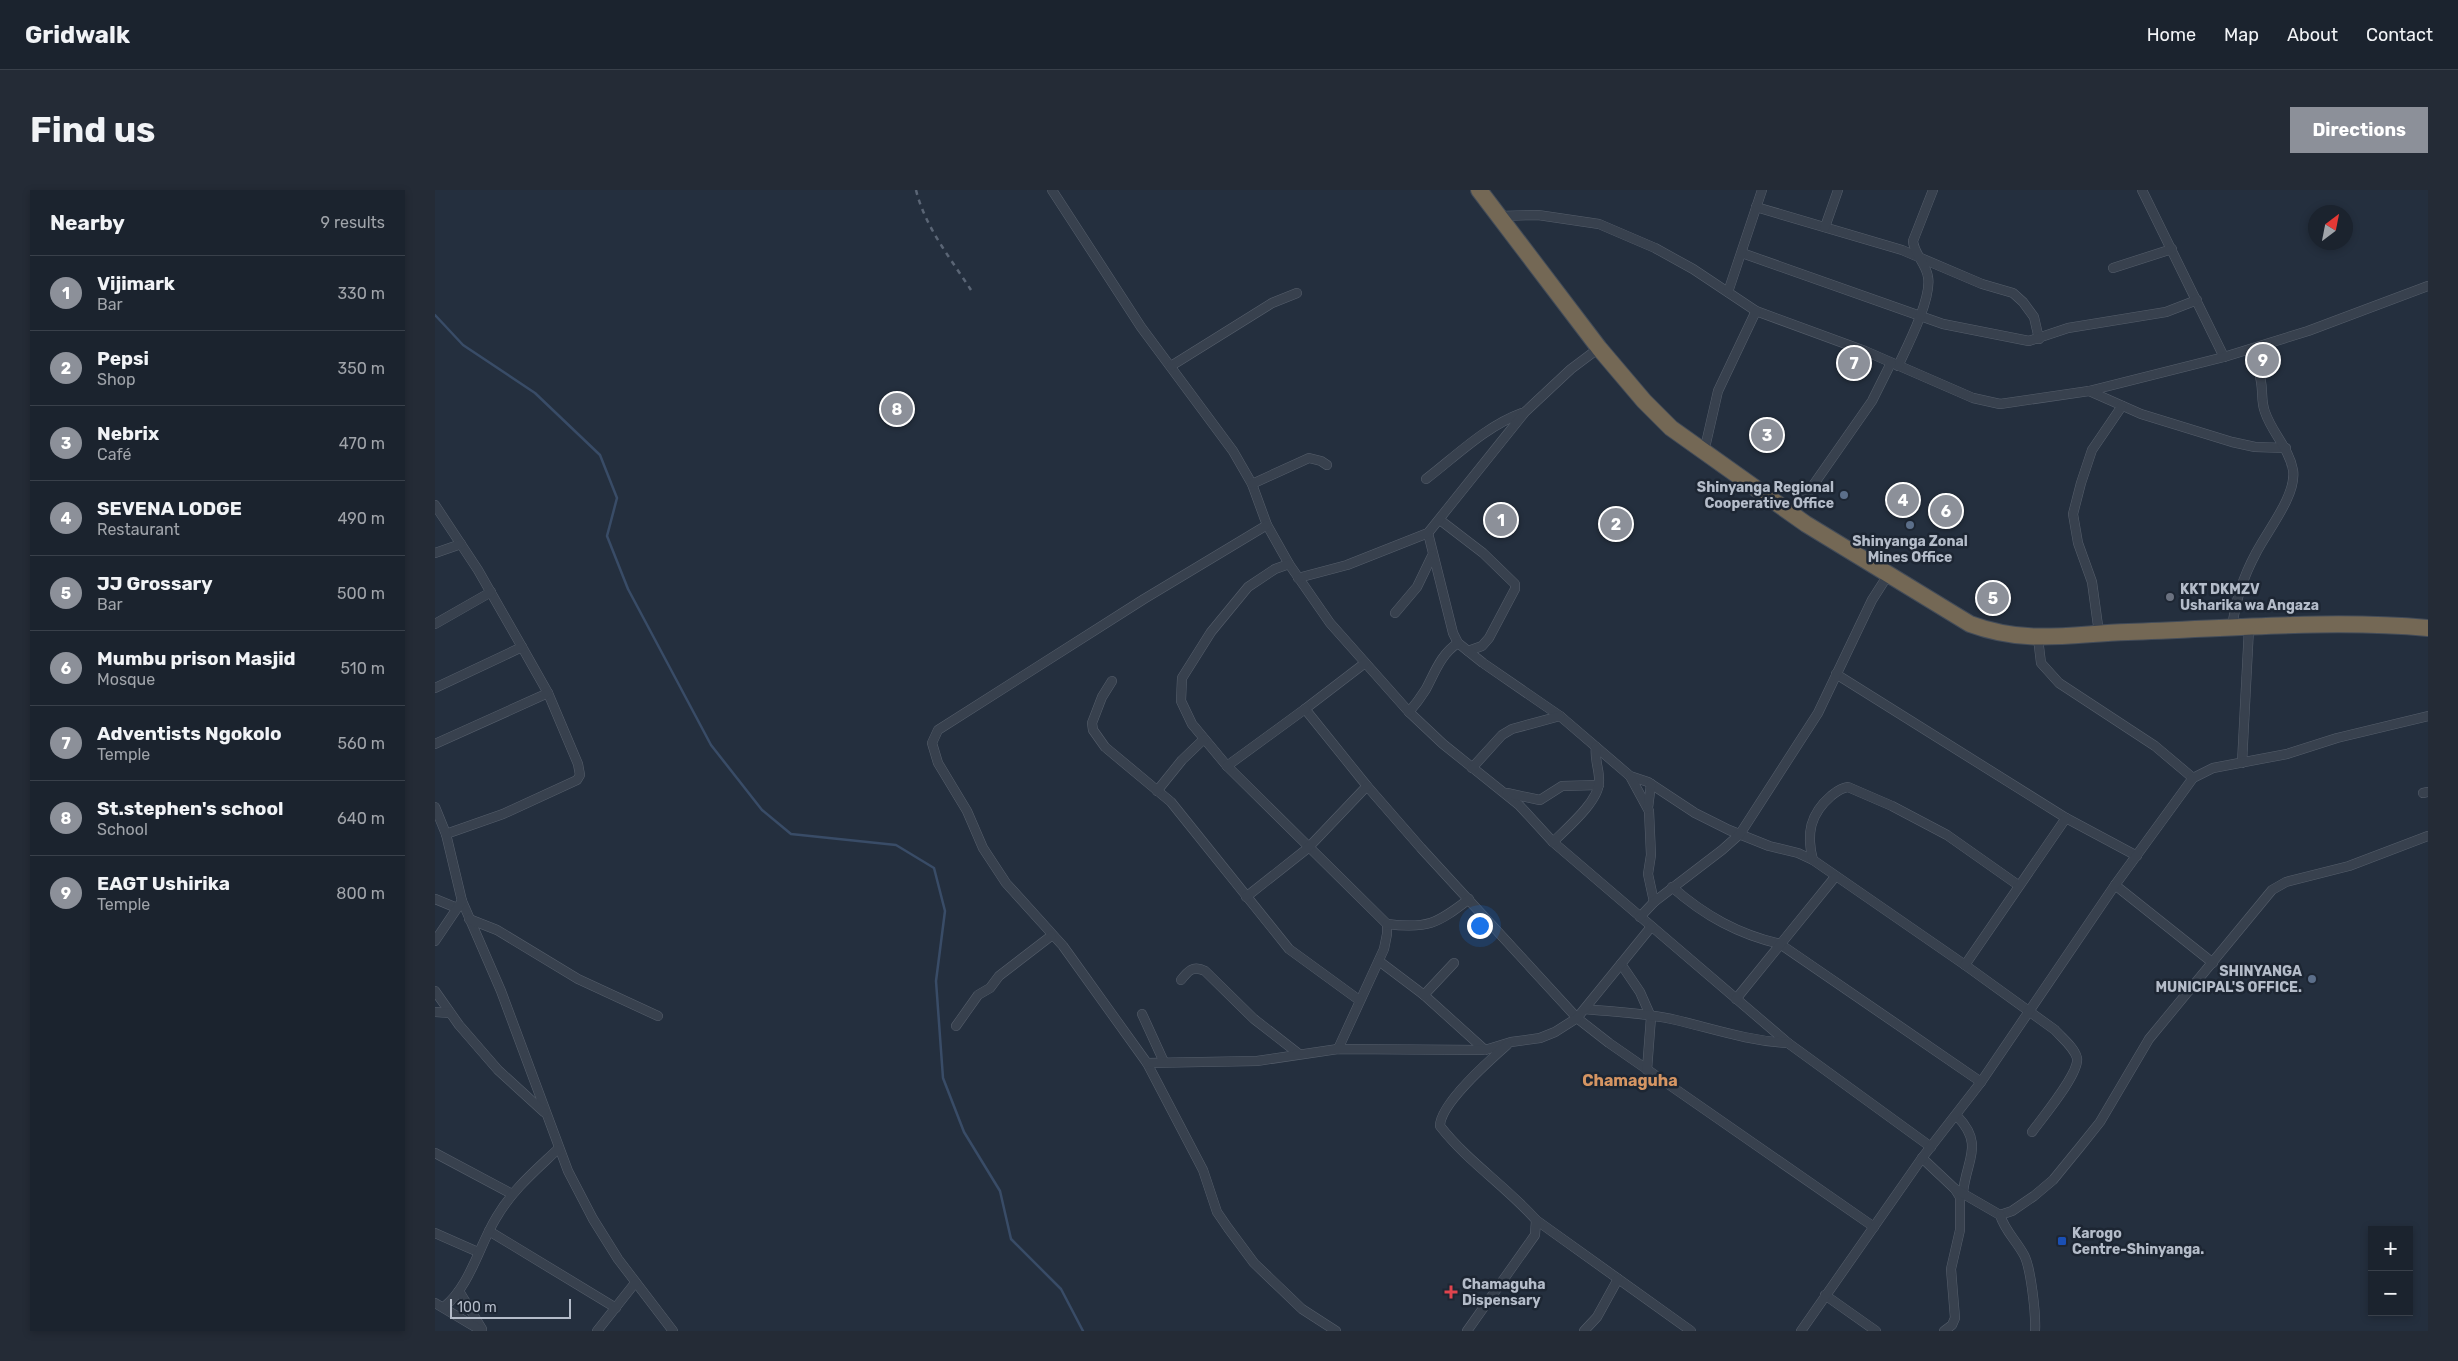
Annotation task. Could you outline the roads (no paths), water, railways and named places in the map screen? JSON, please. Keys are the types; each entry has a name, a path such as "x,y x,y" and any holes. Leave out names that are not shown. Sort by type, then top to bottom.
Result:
{"highway":[{"path":"1479,190 1599,348 1644,401 1671,428 1793,514 1888,575 1970,624 1995,633 2038,638 2099,633 2342,624 2428,628"}],"street":[{"path":"1052,190 1141,327 1233,452 1252,484 1267,525 1298,578 1330,624 1409,712 1471,768 1519,805 1553,842 1788,1043 1931,1147"},
{"path":"1728,292 1762,190"},
{"path":"1825,227 1838,190"},
{"path":"1793,514 1872,401 1895,365 1920,316 1929,284 1922,258 1914,249 1913,241 1933,190"},
{"path":"2142,190 2225,357"},
{"path":"1757,207 1902,250 1989,287 2013,293 2023,302 2034,317 2039,339"},
{"path":"1500,216 1538,215 1599,224 1655,248 1693,269 1756,311 1989,403 2000,404 2089,391 2225,357 2308,331 2428,286"},
{"path":"2113,268 2172,249"},
{"path":"1742,253 1943,324 2029,341 2067,328 2165,312 2197,300"},
{"path":"1171,366 1272,304 1297,293"},
{"path":"1704,452 1718,391 1756,311"},
{"path":"1298,578 1347,565 1428,533 1525,412 1571,369 1599,348"},
{"path":"2232,629 2240,589 2256,552 2276,520 2293,480 2292,464 2286,448 2263,409 2259,371 2250,350"},
{"path":"2089,391 2122,406 2232,442 2255,447 2286,448"},
{"path":"2099,633 2092,582 2078,543 2073,514 2092,450 2122,406"},
{"path":"1426,479 1481,436 1507,419 1525,412"},
{"path":"1252,484 1309,458 1321,461 1327,465"},
{"path":"435,506 491,592 548,693 578,764 580,778 503,814 446,834"},
{"path":"1440,520 1483,553 1515,584 1515,589 1489,638 1482,646 1468,651"},
{"path":"1267,525 1144,599 937,730 932,743 938,763 967,811 983,848 1014,894 1051,936 1063,946 1147,1064 1203,1170 1217,1212 1254,1263 1302,1309 1335,1331"},
{"path":"1428,533 1432,556 1453,633 1458,643 1537,702 1560,716 1613,759 1631,776 1648,808"},
{"path":"435,553 461,544"},
{"path":"1395,613 1417,587 1432,556"},
{"path":"1289,564 1275,569 1248,587 1211,632 1182,678 1181,700 1192,724 1227,766 1387,924 1414,926 1431,924 1442,919 1469,899"},
{"path":"1640,917 1672,887 1722,850 1740,834 1810,726 1872,600 1888,575"},
{"path":"435,624 491,592"},
{"path":"2242,763 2249,628"},
{"path":"2038,638 2041,663 2059,683 2155,746 2193,778"},
{"path":"1409,712 1425,690 1440,661 1450,648 1458,643"},
{"path":"435,688 522,647"},
{"path":"1227,766 1365,663"},
{"path":"1836,674 2065,818 2137,856"},
{"path":"1112,681 1091,723 1099,740 1114,755 1171,802 1289,949 1359,1000"},
{"path":"435,744 548,693"},
{"path":"1305,709 1367,786 1577,1018 1647,1070 1874,1227"},
{"path":"1471,768 1502,735 1512,730 1560,716"},
{"path":"1801,1331 1922,1158 1957,1116 2115,886 2193,778 2213,768 2287,754 2337,738 2428,716"},
{"path":"1157,791 1169,774 1204,740"},
{"path":"1553,842 1597,794 1599,785 1595,763 1596,747"},
{"path":"1631,776 1651,784 1695,813 1740,834 1769,846 1798,853 1813,860 1965,965 2060,1036 2071,1047 2077,1059 2066,1084 2032,1132"},
{"path":"1651,784 1648,808 1651,855 1648,874 1654,902"},
{"path":"1502,791 1540,800 1562,786 1599,785"},
{"path":"1246,897 1308,848 1367,786"},
{"path":"1813,860 1809,837 1814,815 1840,789 1848,787 1893,806 1947,835 2018,885"},
{"path":"435,807 446,834 459,904 469,918 504,1000 558,1149 593,1219 635,1283 673,1331"},
{"path":"1965,965 2065,818"},
{"path":"1922,1158 1959,1191 2000,1215 2012,1212 2034,1196 2058,1173 2100,1122 2149,1039 2272,890 2286,882 2349,866 2428,836"},
{"path":"1737,999 1835,877"},
{"path":"2115,886 2213,963"},
{"path":"1672,887 1727,926 1746,935 1780,944 1981,1082"},
{"path":"435,899 459,904"},
{"path":"435,941 459,904"},
{"path":"469,918 497,930 578,979 658,1016"},
{"path":"1338,1049 1359,1000 1379,961 1386,942 1387,924"},
{"path":"1147,1064 1164,1062 1257,1061 1338,1049 1485,1050 1511,1042 1540,1038 1555,1032 1577,1018 1651,927"},
{"path":"956,1026 978,995 990,988 999,976 1051,936"},
{"path":"1379,961 1424,995 1485,1050"},
{"path":"1424,995 1454,963"},
{"path":"1621,964 1640,992 1651,1017 1647,1070"},
{"path":"1181,980 1191,970 1203,970 1254,1019 1299,1054"},
{"path":"435,991 450,1013 498,1070 545,1112"},
{"path":"1585,1009 1636,1013 1675,1020 1762,1042 1788,1043"},
{"path":"435,1012 450,1013"},
{"path":"1142,1014 1164,1062"},
{"path":"1511,1042 1474,1075 1443,1114 1440,1126 1465,1155 1517,1200 1536,1220 1687,1330"},
{"path":"1944,1331 1952,1325 1955,1318 1951,1269 1960,1230 1961,1197 1959,1191 1971,1160 1971,1132 1957,1116"},
{"path":"444,1307 459,1291 489,1230 512,1194 558,1149"},
{"path":"435,1153 512,1194"},
{"path":"2000,1215 2003,1227 2023,1253 2029,1268 2036,1317 2035,1331"},
{"path":"1457,1331 1468,1330 1535,1235 1536,1220"},
{"path":"489,1230 617,1308"},
{"path":"435,1233 478,1252"},
{"path":"1584,1331 1597,1317 1618,1279"},
{"path":"597,1331 635,1283"},
{"path":"459,1291 483,1331"},
{"path":"1825,1296 1876,1331"},
{"path":"435,1303 483,1331"}],"waterway":[{"path":"435,315 463,345 535,393 600,455 617,498 607,536 628,589 711,745 762,810 791,834 896,845 934,868 945,911 936,981 943,1078 964,1132 1000,1191 1011,1239 1061,1289 1083,1331"}],"railway":[{"path":"916,190 932,230 971,290"}],"place":[{"name":"EAGT Ushirika","path":"2263,360"},
{"name":"Adventists Ngokolo","path":"1854,363"},
{"name":"St.stephen's school","path":"897,409"},
{"name":"Nebrix","path":"1767,435"},
{"name":"Shinyanga Regional Cooperative Office","path":"1844,495"},
{"name":"SEVENA LODGE","path":"1903,500"},
{"name":"Mumbu prison Masjid","path":"1946,511"},
{"name":"Vijimark","path":"1501,520"},
{"name":"Pepsi","path":"1616,524"},
{"name":"Shinyanga Zonal Mines Office","path":"1910,525"},
{"name":"KKT DKMZV Usharika wa Angaza","path":"2170,597"},
{"name":"JJ Grossary","path":"1993,598"},
{"name":"SHINYANGA MUNICIPAL'S OFFICE.","path":"2312,979"},
{"name":"Karogo Centre-Shinyanga.","path":"2062,1241"},
{"name":"Chamaguha Dispensary","path":"1451,1292"}],"district":[{"name":"Chamaguha","path":"1630,1080"}]}
